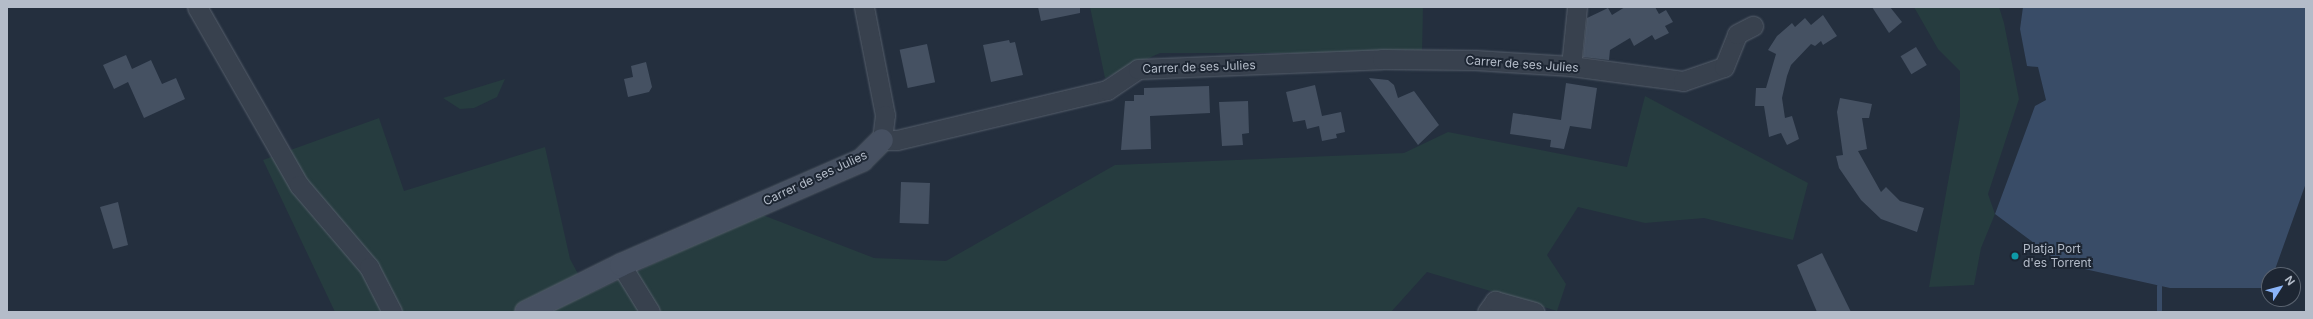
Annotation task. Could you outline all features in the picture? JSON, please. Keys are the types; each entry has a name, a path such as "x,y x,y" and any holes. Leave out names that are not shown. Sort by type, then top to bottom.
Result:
{"street":[{"path":"198,7 299,185 369,267 392,312"},
{"path":"864,7 885,115 882,140"},
{"path":"1571,66 1577,7"},
{"name":"Carrer de ses Julies","path":"526,312 621,265 862,160 882,140 897,140 1107,90 1138,69 1382,59 1571,66 1683,82 1724,67 1737,34 1753,26"},
{"path":"621,265 650,312"},
{"path":"1487,312 1495,301 1535,312"}],"green space":[{"path":"1090,7 1423,7 1422,53 1160,53 1105,78"},
{"path":"1914,7 1999,7 2004,23 2019,99 1988,194 1995,214 1981,248 1974,285 1929,287 1960,116 1960,71 1938,49"},
{"path":"505,79 497,97 474,108 460,109 443,98"},
{"path":"1645,96 1808,183 1793,240 1704,218 1645,223 1578,207 1547,255 1566,284 1557,311 1427,272 1391,312 335,312 263,160 379,118 404,191 545,147 570,259 589,294 760,214 874,258 946,261 1115,165 1404,153 1448,132 1627,167"}],"water":[{"path":"2023,7 2306,7 2306,183 2276,267 2261,267 2261,288 2170,288 2062,264 1995,214 2035,106 2046,100 2038,67 2027,66 2020,29"}],"building":[{"path":"1038,7 1080,7 1080,13 1041,21"},
{"path":"1625,7 1655,7 1659,14 1666,10 1673,22 1665,26 1669,33 1655,40 1652,35 1634,46 1630,38 1610,50 1609,60 1583,57 1587,18 1608,8 1612,15"},
{"path":"1872,7 1890,7 1902,22 1889,33"},
{"path":"1823,15 1837,36 1823,45 1821,41 1815,46 1811,44 1791,65 1782,98 1785,118 1792,116 1799,139 1787,145 1781,133 1769,137 1764,106 1755,106 1756,88 1766,88 1776,54 1768,50 1777,36 1792,23 1795,27 1805,18 1811,25"},
{"path":"1009,40 1010,43 1015,42 1023,75 991,82 983,45"},
{"path":"927,44 935,82 908,88 900,50"},
{"path":"1916,47 1927,65 1911,74 1901,56"},
{"path":"126,55 132,69 151,60 162,84 176,78 185,99 144,118 128,82 114,89 103,65"},
{"path":"646,62 652,87 649,92 628,97 624,79 633,77 631,66"},
{"path":"1369,78 1388,80 1394,85 1398,98 1414,91 1439,125 1418,145"},
{"path":"1566,83 1597,88 1591,129 1570,126 1564,149 1550,147 1551,140 1510,134 1513,113 1561,120"},
{"path":"1315,85 1322,116 1341,112 1345,132 1336,134 1337,138 1322,141 1319,126 1307,129 1305,120 1293,122 1286,92"},
{"path":"1209,86 1210,113 1150,116 1151,149 1121,150 1125,101 1134,101 1134,95 1144,95 1144,88"},
{"path":"1840,98 1872,104 1869,118 1862,118 1867,149 1858,151 1881,192 1886,187 1900,201 1924,208 1917,232 1881,219 1861,200 1839,168 1836,156 1843,155 1837,112"},
{"path":"1248,101 1249,133 1242,134 1243,145 1222,146 1219,102"},
{"path":"901,182 930,183 929,224 900,223"},
{"path":"118,202 128,245 113,249 100,207"},
{"path":"1822,253 1851,312 1817,312 1797,265"}],"waterway":[{"path":"2159,286 2159,312"}],"place":[{"name":"Platja Port d'es Torrent","path":"2015,256"}]}
